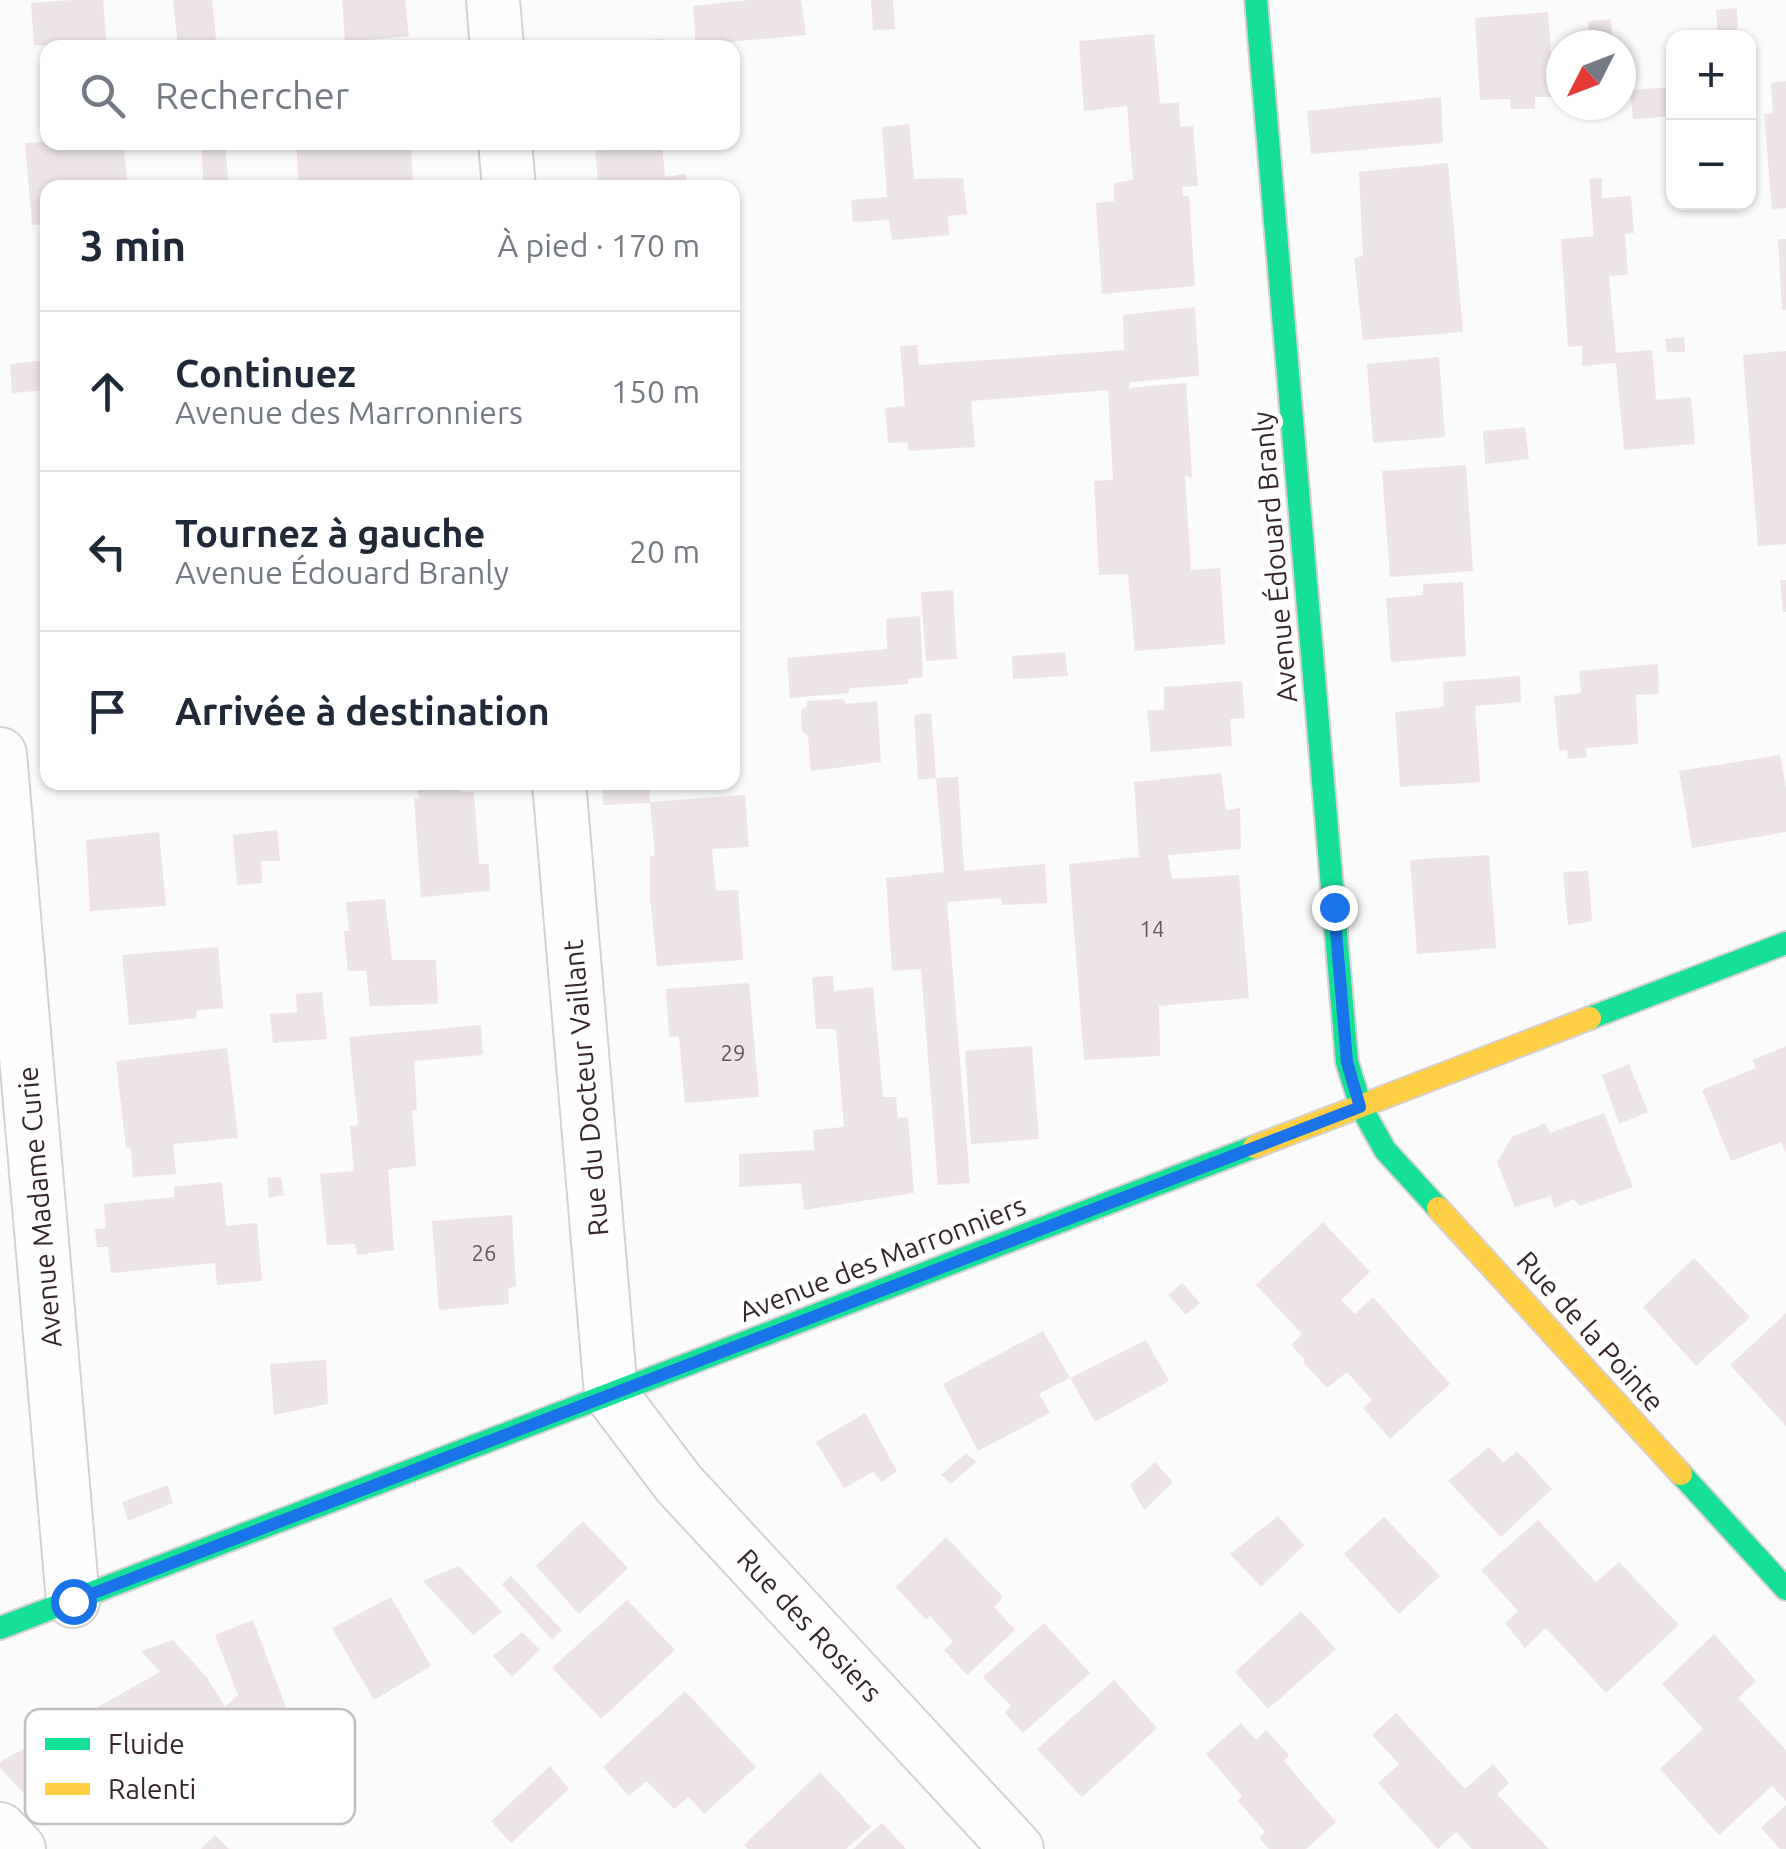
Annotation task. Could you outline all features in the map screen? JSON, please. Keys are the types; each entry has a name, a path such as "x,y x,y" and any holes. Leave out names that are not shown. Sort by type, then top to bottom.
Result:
{"street":[{"path":"493,0 496,40"},
{"name":"Avenue Édouard Branly","path":"1256,0 1347,1062 1360,1107"},
{"path":"506,150 508,180"},
{"name":"Avenue Madame Curie","path":"0,754 73,1601"},
{"name":"Rue du Docteur Vaillant","path":"560,790 611,1394"},
{"name":"Avenue des Marronniers","path":"0,1628 1786,943"},
{"name":"Rue de la Pointe","path":"1360,1107 1386,1150 1786,1590"},
{"name":"Rue des Rosiers","path":"611,1394 679,1484 1017,1849"},
{"path":"0,1829 19,1849"}],"building":[{"path":"103,0 106,40 40,40 40,45 34,45 31,3"},
{"path":"173,0 212,0 216,40 177,40"},
{"path":"342,0 405,0 409,36 345,40"},
{"path":"801,0 806,35 740,41 696,40 693,6"},
{"path":"871,0 893,0 895,29 873,30"},
{"path":"1737,8 1738,30 1718,30 1716,10"},
{"path":"1548,12 1546,97 1535,97 1535,109 1511,109 1510,99 1480,100 1475,18"},
{"path":"1611,19 1612,30 1589,30 1588,21"},
{"path":"1154,34 1160,104 1179,102 1180,127 1193,126 1198,186 1182,187 1183,196 1189,196 1195,286 1102,294 1096,203 1114,201 1114,183 1133,180 1127,106 1084,111 1079,41"},
{"path":"1786,81 1786,208 1772,209 1764,114 1773,113 1771,83"},
{"path":"1666,88 1666,117 1636,119 1636,90"},
{"path":"1441,97 1443,143 1311,154 1307,111"},
{"path":"909,124 914,179 963,178 967,214 948,216 949,235 892,240 889,220 853,222 851,200 887,197 882,127"},
{"path":"40,142 40,150 124,150 127,180 40,180 40,224 32,225 25,143"},
{"path":"202,150 226,150 228,180 203,180"},
{"path":"297,150 411,150 413,180 298,180"},
{"path":"662,150 665,177 686,174 686,180 598,180 595,151"},
{"path":"1448,163 1463,332 1363,340 1354,258 1363,256 1359,172"},
{"path":"1602,178 1602,198 1631,196 1634,233 1625,234 1628,275 1609,276 1616,353 1652,350 1656,400 1691,397 1695,444 1624,450 1616,363 1582,366 1582,346 1568,347 1561,239 1594,236 1589,179"},
{"path":"1778,239 1786,239 1786,310 1782,310"},
{"path":"1195,307 1199,376 1130,382 1129,388 1186,383 1192,478 1185,475 1191,570 1220,568 1225,644 1135,651 1128,574 1099,575 1094,481 1113,480 1108,390 971,401 975,447 909,451 907,442 888,443 885,408 905,406 900,346 917,345 919,365 1124,350 1123,315"},
{"path":"1684,337 1685,352 1667,352 1665,339"},
{"path":"1786,351 1786,544 1758,546 1743,355"},
{"path":"1439,357 1445,437 1373,443 1367,364"},
{"path":"40,361 40,391 12,393 10,364"},
{"path":"1525,427 1529,459 1485,464 1483,431"},
{"path":"1466,465 1473,571 1390,577 1382,471"},
{"path":"1780,580 1786,580 1786,612 1783,612"},
{"path":"1463,582 1466,656 1391,662 1386,598 1423,595 1423,584"},
{"path":"953,590 957,659 926,661 921,592"},
{"path":"920,616 923,677 908,679 908,684 790,698 787,658 887,649 886,619"},
{"path":"1065,652 1068,676 1013,679 1012,656"},
{"path":"1658,664 1659,694 1636,695 1638,744 1586,748 1587,757 1568,759 1567,750 1559,751 1554,696 1581,693 1579,671"},
{"path":"1520,676 1521,702 1475,706 1480,782 1400,787 1395,712 1444,707 1443,682"},
{"path":"1242,681 1245,718 1230,719 1232,746 1151,752 1147,710 1164,710 1164,687"},
{"path":"844,699 846,704 877,701 881,762 811,771 801,710 807,701"},
{"path":"931,713 936,778 918,780 914,715"},
{"path":"1780,755 1786,789 1786,832 1692,848 1679,771"},
{"path":"1221,773 1226,810 1240,808 1241,849 1168,855 1172,879 1239,875 1249,998 1159,1006 1160,1056 1084,1060 1069,864 1139,857 1134,782"},
{"path":"958,777 964,871 1045,864 1047,903 1002,905 1001,898 947,902 970,1183 938,1185 921,969 892,971 886,878 944,872 936,778"},
{"path":"417,790 474,792 479,864 489,864 490,891 421,897 414,798 419,799"},
{"path":"602,790 649,790 650,802 745,795 749,847 712,849 716,891 738,890 743,960 657,966 650,897 650,856 655,856 650,803 603,805"},
{"path":"277,830 280,861 261,861 262,883 237,885 233,835"},
{"path":"159,832 166,906 90,911 86,840"},
{"path":"1489,855 1496,948 1417,954 1410,860"},
{"path":"1588,871 1592,921 1568,925 1563,872"},
{"path":"385,899 392,960 436,960 438,1004 370,1006 366,971 348,971 346,902"},
{"path":"218,947 223,1008 196,1011 197,1018 129,1025 122,955"},
{"path":"833,976 834,991 873,987 883,1097 896,1097 898,1118 908,1117 914,1193 804,1210 801,1183 739,1187 739,1154 814,1150 813,1130 844,1127 836,1029 816,1029 812,977"},
{"path":"749,983 759,1097 685,1103 679,1036 669,1037 666,989"},
{"path":"322,992 327,1039 273,1043 270,1014 297,1012 296,994"},
{"path":"481,1025 483,1055 414,1061 416,1166 388,1169 394,1250 357,1255 355,1244 327,1245 320,1174 354,1171 350,1126 358,1125 349,1037"},
{"path":"1032,1046 1039,1139 971,1144 965,1051"},
{"path":"1786,1046 1786,1153 1781,1142 1731,1161 1702,1090 1756,1068 1753,1060"},
{"path":"227,1048 238,1138 173,1144 176,1174 133,1177 116,1061"},
{"path":"1629,1064 1648,1112 1619,1124 1602,1075"},
{"path":"1604,1113 1633,1187 1579,1206 1574,1199 1554,1208 1551,1196 1515,1207 1497,1162 1512,1137 1545,1123 1550,1133"},
{"path":"281,1177 284,1195 269,1198 267,1178"},
{"path":"222,1182 226,1226 257,1223 262,1281 217,1285 215,1263 111,1273 108,1247 97,1247 95,1229 106,1228 104,1204 174,1197 174,1187"},
{"path":"512,1215 516,1287 508,1288 509,1304 439,1310 432,1221"},
{"path":"1323,1222 1370,1272 1341,1300 1355,1314 1373,1297 1450,1384 1390,1439 1363,1408 1372,1400 1347,1372 1327,1388 1303,1362 1291,1345 1302,1334 1256,1285"},
{"path":"1694,1258 1750,1317 1696,1366 1643,1307"},
{"path":"1182,1283 1200,1303 1186,1315 1168,1295"},
{"path":"1786,1313 1786,1426 1730,1365"},
{"path":"1043,1331 1070,1378 1039,1394 1050,1413 978,1451 943,1384"},
{"path":"1146,1340 1169,1381 1095,1422 1070,1378"},
{"path":"326,1360 328,1404 274,1415 270,1364"},
{"path":"865,1413 897,1471 882,1482 873,1472 844,1488 816,1442"},
{"path":"1489,1447 1503,1463 1517,1451 1552,1489 1501,1537 1448,1481"},
{"path":"966,1453 976,1462 951,1484 941,1475"},
{"path":"1155,1462 1173,1482 1144,1510 1130,1485"},
{"path":"168,1485 173,1503 128,1521 122,1502"},
{"path":"1278,1516 1304,1545 1261,1587 1230,1554"},
{"path":"1384,1517 1440,1576 1399,1614 1344,1554"},
{"path":"1538,1520 1596,1582 1619,1562 1679,1625 1606,1693 1546,1628 1525,1648 1505,1623 1518,1611 1481,1570"},
{"path":"583,1521 628,1568 579,1614 536,1566"},
{"path":"946,1537 1003,1597 994,1607 1015,1630 967,1675 944,1650 953,1642 896,1587"},
{"path":"459,1566 502,1612 473,1635 423,1581"},
{"path":"511,1576 562,1630 552,1640 502,1584"},
{"path":"391,1597 431,1666 374,1700 332,1628"},
{"path":"627,1600 675,1650 601,1719 552,1668"},
{"path":"1301,1611 1336,1649 1268,1709 1235,1672"},
{"path":"253,1620 287,1709 94,1709 160,1672 141,1651 173,1640 208,1679 225,1707 238,1695 215,1635"},
{"path":"1044,1623 1090,1673 1023,1733 1005,1713 1011,1706 983,1677"},
{"path":"522,1632 540,1650 512,1677 493,1656"},
{"path":"1714,1634 1756,1681 1738,1698 1786,1750 1786,1801 1772,1786 1719,1835 1660,1769 1703,1729 1662,1684"},
{"path":"1114,1680 1157,1728 1082,1797 1037,1749"},
{"path":"685,1691 756,1767 704,1814 689,1797 674,1809 646,1781 629,1796 603,1767"},
{"path":"1396,1713 1465,1789 1493,1764 1509,1783 1497,1794 1549,1849 1472,1849 1456,1832 1438,1849 1378,1783 1399,1764 1372,1735"},
{"path":"1241,1723 1256,1740 1266,1730 1289,1755 1284,1761 1336,1822 1306,1849 1269,1849 1259,1838 1265,1832 1238,1801 1242,1796 1206,1754"},
{"path":"25,1748 25,1795 0,1768 0,1762"},
{"path":"550,1766 569,1789 511,1843 491,1821"},
{"path":"820,1772 871,1827 846,1849 748,1849 744,1845"},
{"path":"1786,1805 1786,1849 1780,1849 1761,1828"},
{"path":"882,1823 906,1849 853,1849 875,1829"},
{"path":"215,1835 229,1849 201,1849"}],"traffic: fast":[{"path":"1256,0 1347,1062 1361,1107 1385,1150 1438,1208"},
{"path":"1590,1018 1786,943"},
{"path":"0,1628 1254,1147"},
{"path":"1681,1474 1786,1589"}],"traffic: slow":[{"path":"1254,1147 1590,1018"},
{"path":"1438,1208 1681,1474"}],"route":[{"path":"73,1601 1360,1107 1347,1062 1334,907"}]}
